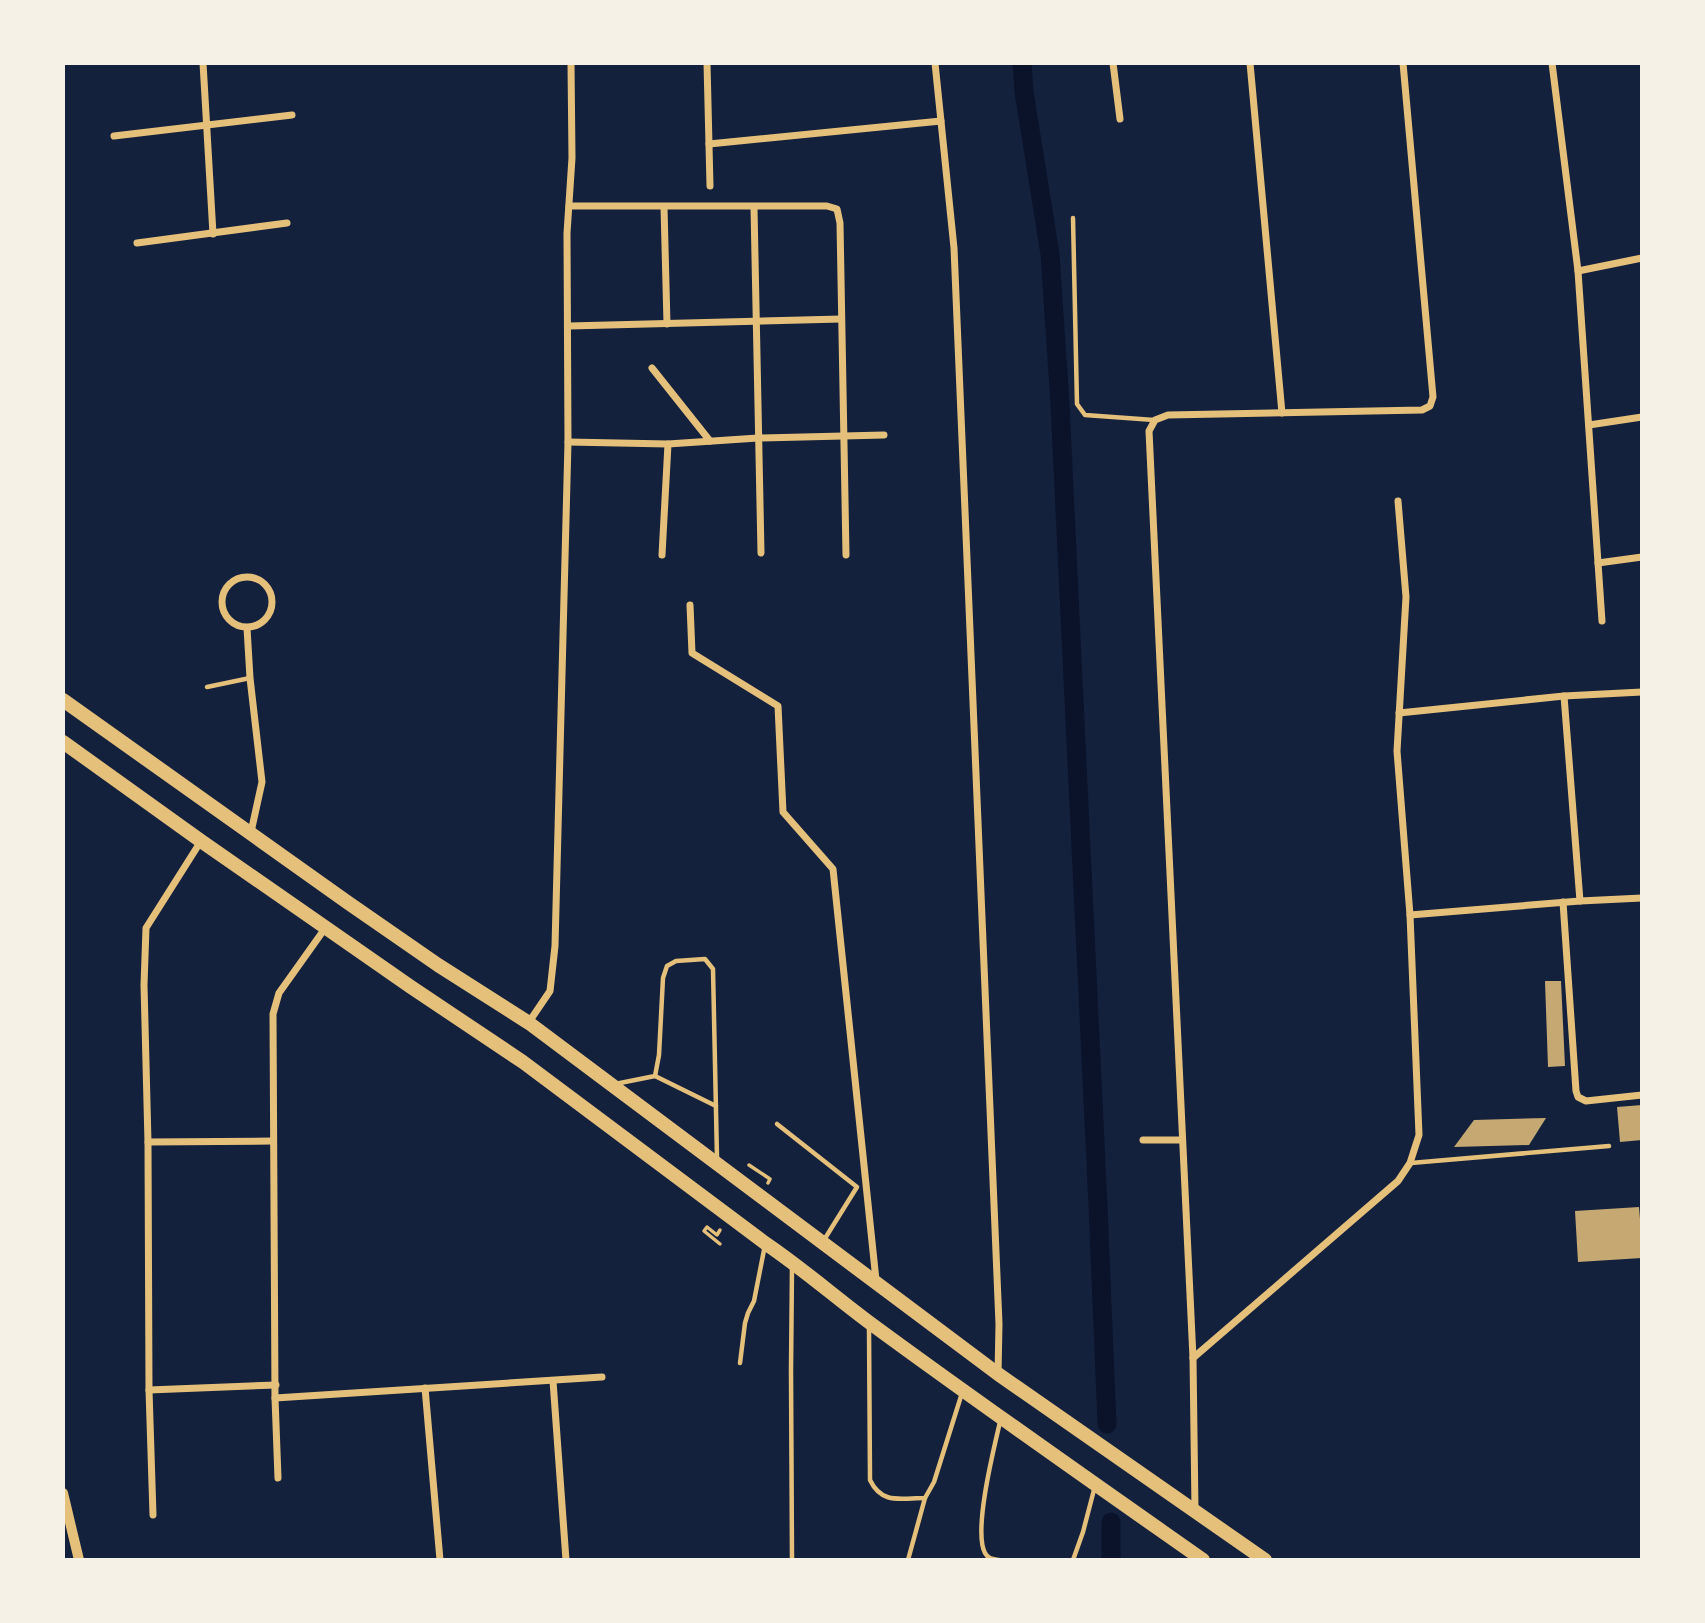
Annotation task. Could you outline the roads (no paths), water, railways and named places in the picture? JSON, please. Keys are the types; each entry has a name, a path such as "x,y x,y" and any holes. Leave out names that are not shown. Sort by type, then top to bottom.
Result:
{"main road":[{"path":"63,700 438,965 529,1023 998,1374 1265,1560"},
{"path":"63,742 201,841 523,1062 792,1261 869,1322 1201,1559"}],"street":[{"path":"203,63 214,234"},
{"path":"529,1023 550,991 555,946 568,442 567,233 572,158 571,63"},
{"path":"707,63 710,186"},
{"path":"935,63 955,262 999,1310 998,1374"},
{"path":"1113,63 1120,119"},
{"path":"1250,63 1282,413"},
{"path":"1195,1510 1193,1358 1149,431 1155,421 1168,415 1422,410 1430,406 1433,397 1403,63"},
{"path":"1552,63 1578,271 1602,621"},
{"path":"114,135 292,115"},
{"path":"709,144 941,121"},
{"path":"569,206 827,206 837,209 840,223 846,555"},
{"path":"664,207 667,324"},
{"path":"754,208 761,553"},
{"path":"138,243 287,223"},
{"path":"1578,271 1642,258"},
{"path":"569,326 841,319"},
{"path":"652,368 710,441"},
{"path":"1589,425 1642,417"},
{"path":"568,442 668,444 758,438 884,435"},
{"path":"662,555 668,444"},
{"path":"1193,1358 1398,1181 1410,1163 1419,1135 1410,915 1396,751 1406,597 1398,502"},
{"path":"1598,563 1642,557"},
{"path":"246,575 262,580 272,593 272,609 262,623 247,628 232,623 222,610 222,594 231,580 246,575"},
{"path":"690,605 692,653 778,706 783,812 833,869 876,1284"},
{"path":"247,628 262,782 251,833"},
{"path":"1399,713 1564,696 1642,692"},
{"path":"1564,696 1580,901"},
{"path":"153,1515 144,985 146,928 201,841"},
{"path":"1410,915 1642,898"},
{"path":"1563,902 1578,1097 1586,1101 1642,1095"},
{"path":"278,1478 275,1398 273,1014 279,993 326,927"},
{"path":"1143,1140 1182,1140"},
{"path":"148,1142 273,1141"},
{"path":"275,1398 602,1377"},
{"path":"554,1381 566,1560"},
{"path":"149,1390 276,1385"},
{"path":"425,1388 440,1560"},
{"path":"63,1493 79,1560"}],"lane":[{"path":"1073,218 1077,404 1084,415 1155,421"},
{"path":"207,687 250,678"},
{"path":"656,1076 663,978 667,966 676,961 705,959 713,969 717,1165"},
{"path":"611,1085 656,1076 716,1105"},
{"path":"777,1124 857,1187 822,1243"},
{"path":"1410,1163 1609,1146"},
{"path":"740,1363 745,1323 754,1301 765,1243"},
{"path":"792,1261 793,1560"},
{"path":"869,1322 870,1480 875,1490 886,1498 925,1498"},
{"path":"908,1560 925,1498 934,1482 963,1389"},
{"path":"999,1560 990,1559 985,1553 981,1528 989,1471 1002,1417"},
{"path":"1073,1560 1095,1485"}],"waterway":[{"path":"1022,63 1024,92 1050,254 1060,404 1107,1424"},
{"path":"1111,1522 1111,1560"}]}
